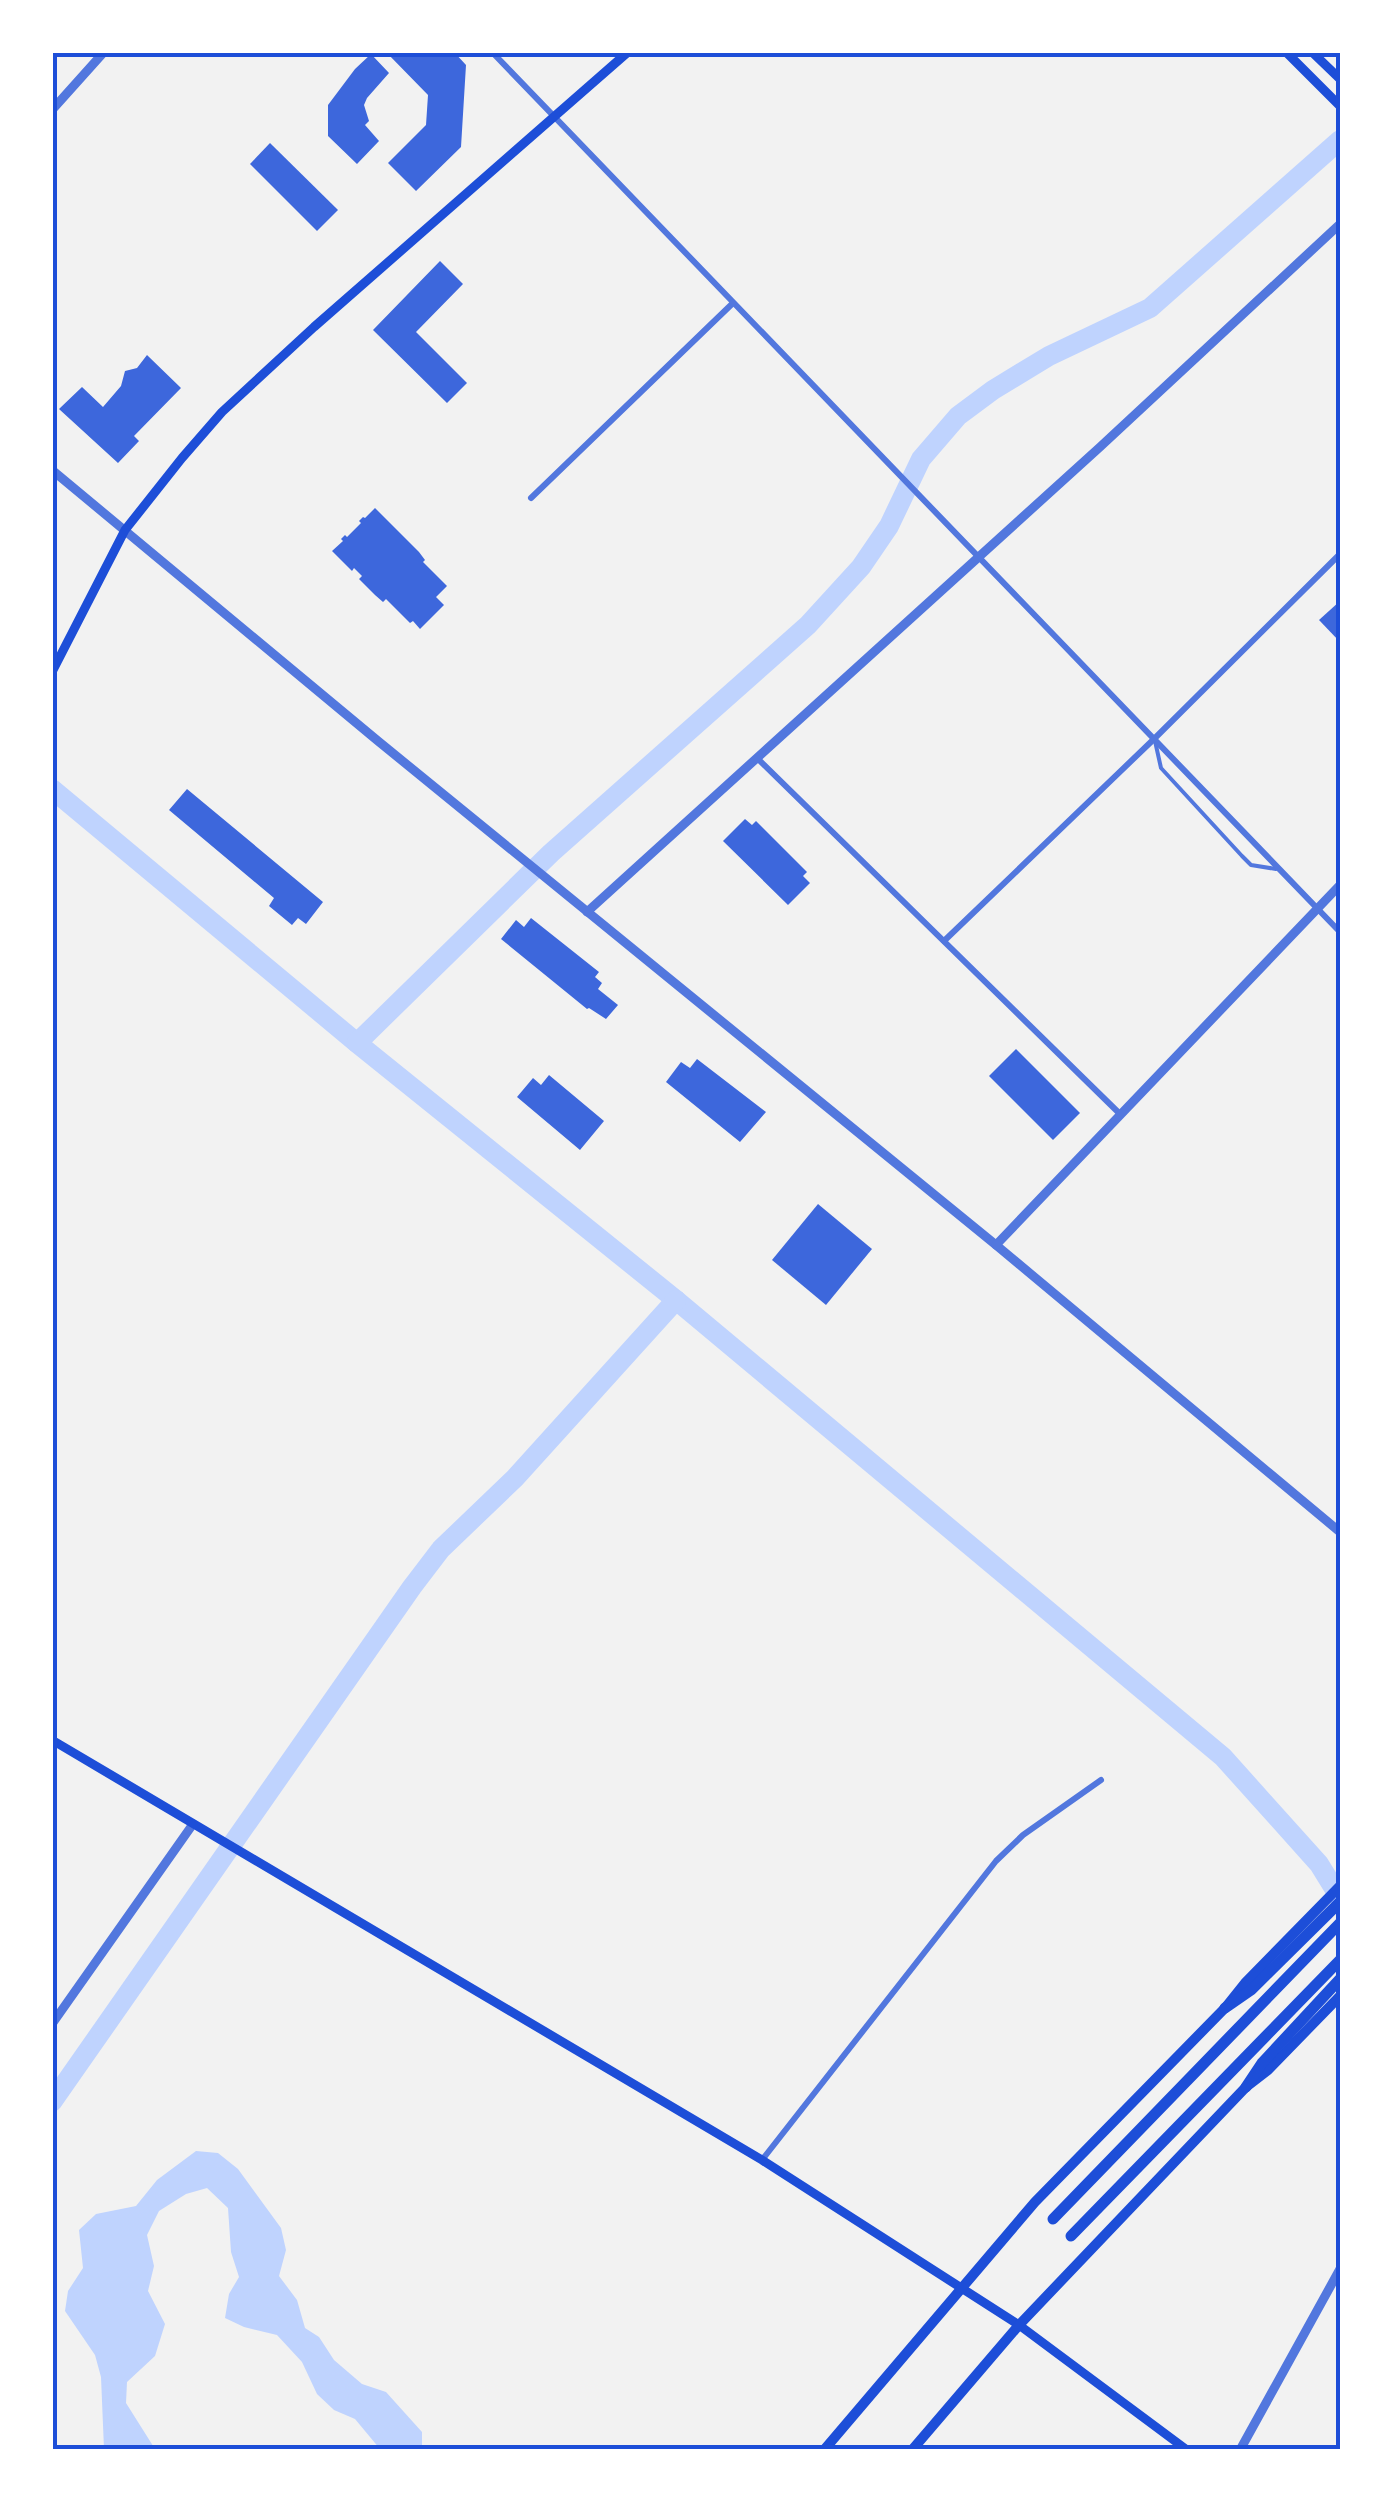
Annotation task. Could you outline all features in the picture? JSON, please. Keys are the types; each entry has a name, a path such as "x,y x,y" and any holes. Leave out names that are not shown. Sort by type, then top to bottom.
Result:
{"highway":[{"path":"1225,2008 1251,1990 1315,1920 1340,1902"},
{"path":"1052,2218 1340,1923"},
{"path":"1072,2236 1340,1960"},
{"path":"1246,2087 1262,2063 1340,1980"}],"main road":[{"path":"52,672 125,530 222,412 628,52"},
{"path":"1286,52 1340,106"},
{"path":"1312,52 1340,79"},
{"path":"52,1740 762,2160 1019,2325 1186,2450"},
{"path":"1315,1920 1340,1886"},
{"path":"912,2450 1019,2325 1246,2087 1268,2070 1340,1996"},
{"path":"824,2450 1035,2202 1225,2008"}],"street":[{"path":"52,110 104,52"},
{"path":"492,52 1340,932"},
{"path":"587,912 1340,224"},
{"path":"531,498 733,303"},
{"path":"52,470 547,880 996,1244 1340,1532"},
{"path":"944,941 1340,554"},
{"path":"757,758 1120,1113"},
{"path":"996,1244 1340,884"},
{"path":"762,2160 996,1861 1024,1834 1101,1780"},
{"path":"52,2024 193,1824"},
{"path":"1240,2450 1340,2269"}],"lane":[{"path":"1154,738 1161,768 1242,856 1251,864 1281,870"}],"water":[{"path":"196,2151 218,2153 238,2169 281,2228 286,2250 279,2276 297,2300 305,2328 319,2337 334,2360 362,2384 386,2392 422,2432 422,2449 380,2449 355,2419 334,2410 317,2394 302,2362 277,2335 225,2318 229,2294 239,2277 231,2252 228,2208 207,2188 186,2194 159,2211 147,2235 154,2266 148,2291 165,2324 155,2356 127,2382 126,2403 155,2449 104,2449 101,2377 95,2355 65,2311 68,2291 83,2268 79,2230 96,2214 136,2206 157,2180"}],"building":[{"path":"386,52 454,52 466,65 461,147 416,191 388,163 426,125 428,95"},
{"path":"371,54 389,73 364,105 369,121 365,125 379,141 357,164 328,136 328,105"},
{"path":"270,143 338,210 317,231 250,164"},
{"path":"440,261 463,284 416,332 467,383 447,403 373,330"},
{"path":"147,355 181,388 134,436 139,441 118,463 59,409 82,387 103,407 121,386 125,371 137,368"},
{"path":"375,508 447,586 436,597 444,605 420,629 386,599 383,602 375,595 359,579 362,576 332,551"},
{"path":"1340,601 1340,642 1319,620"},
{"path":"187,789 323,902 306,924 298,918 292,925 269,906 274,898 169,810"},
{"path":"745,819 752,825 756,821 807,872 803,876 810,883 788,905 723,841"},
{"path":"531,918 599,972 595,977 602,983 598,989 618,1005 606,1019 587,1009 501,939 516,920 524,927"},
{"path":"1016,1049 1080,1113 1053,1140 989,1076"},
{"path":"697,1059 766,1112 740,1142 666,1082 681,1062 690,1068"},
{"path":"549,1075 604,1121 580,1150 517,1097 533,1078 541,1085"},
{"path":"818,1204 872,1249 826,1305 772,1260"}],"waterway":[{"path":"357,1043 551,853 808,625 861,567 889,526 921,459 958,416 1049,356 1150,308 1340,140"},
{"path":"52,789 357,1043 676,1300 1223,1757 1319,1864 1340,1898"},
{"path":"52,2102 441,1549 515,1478 676,1300"}]}
